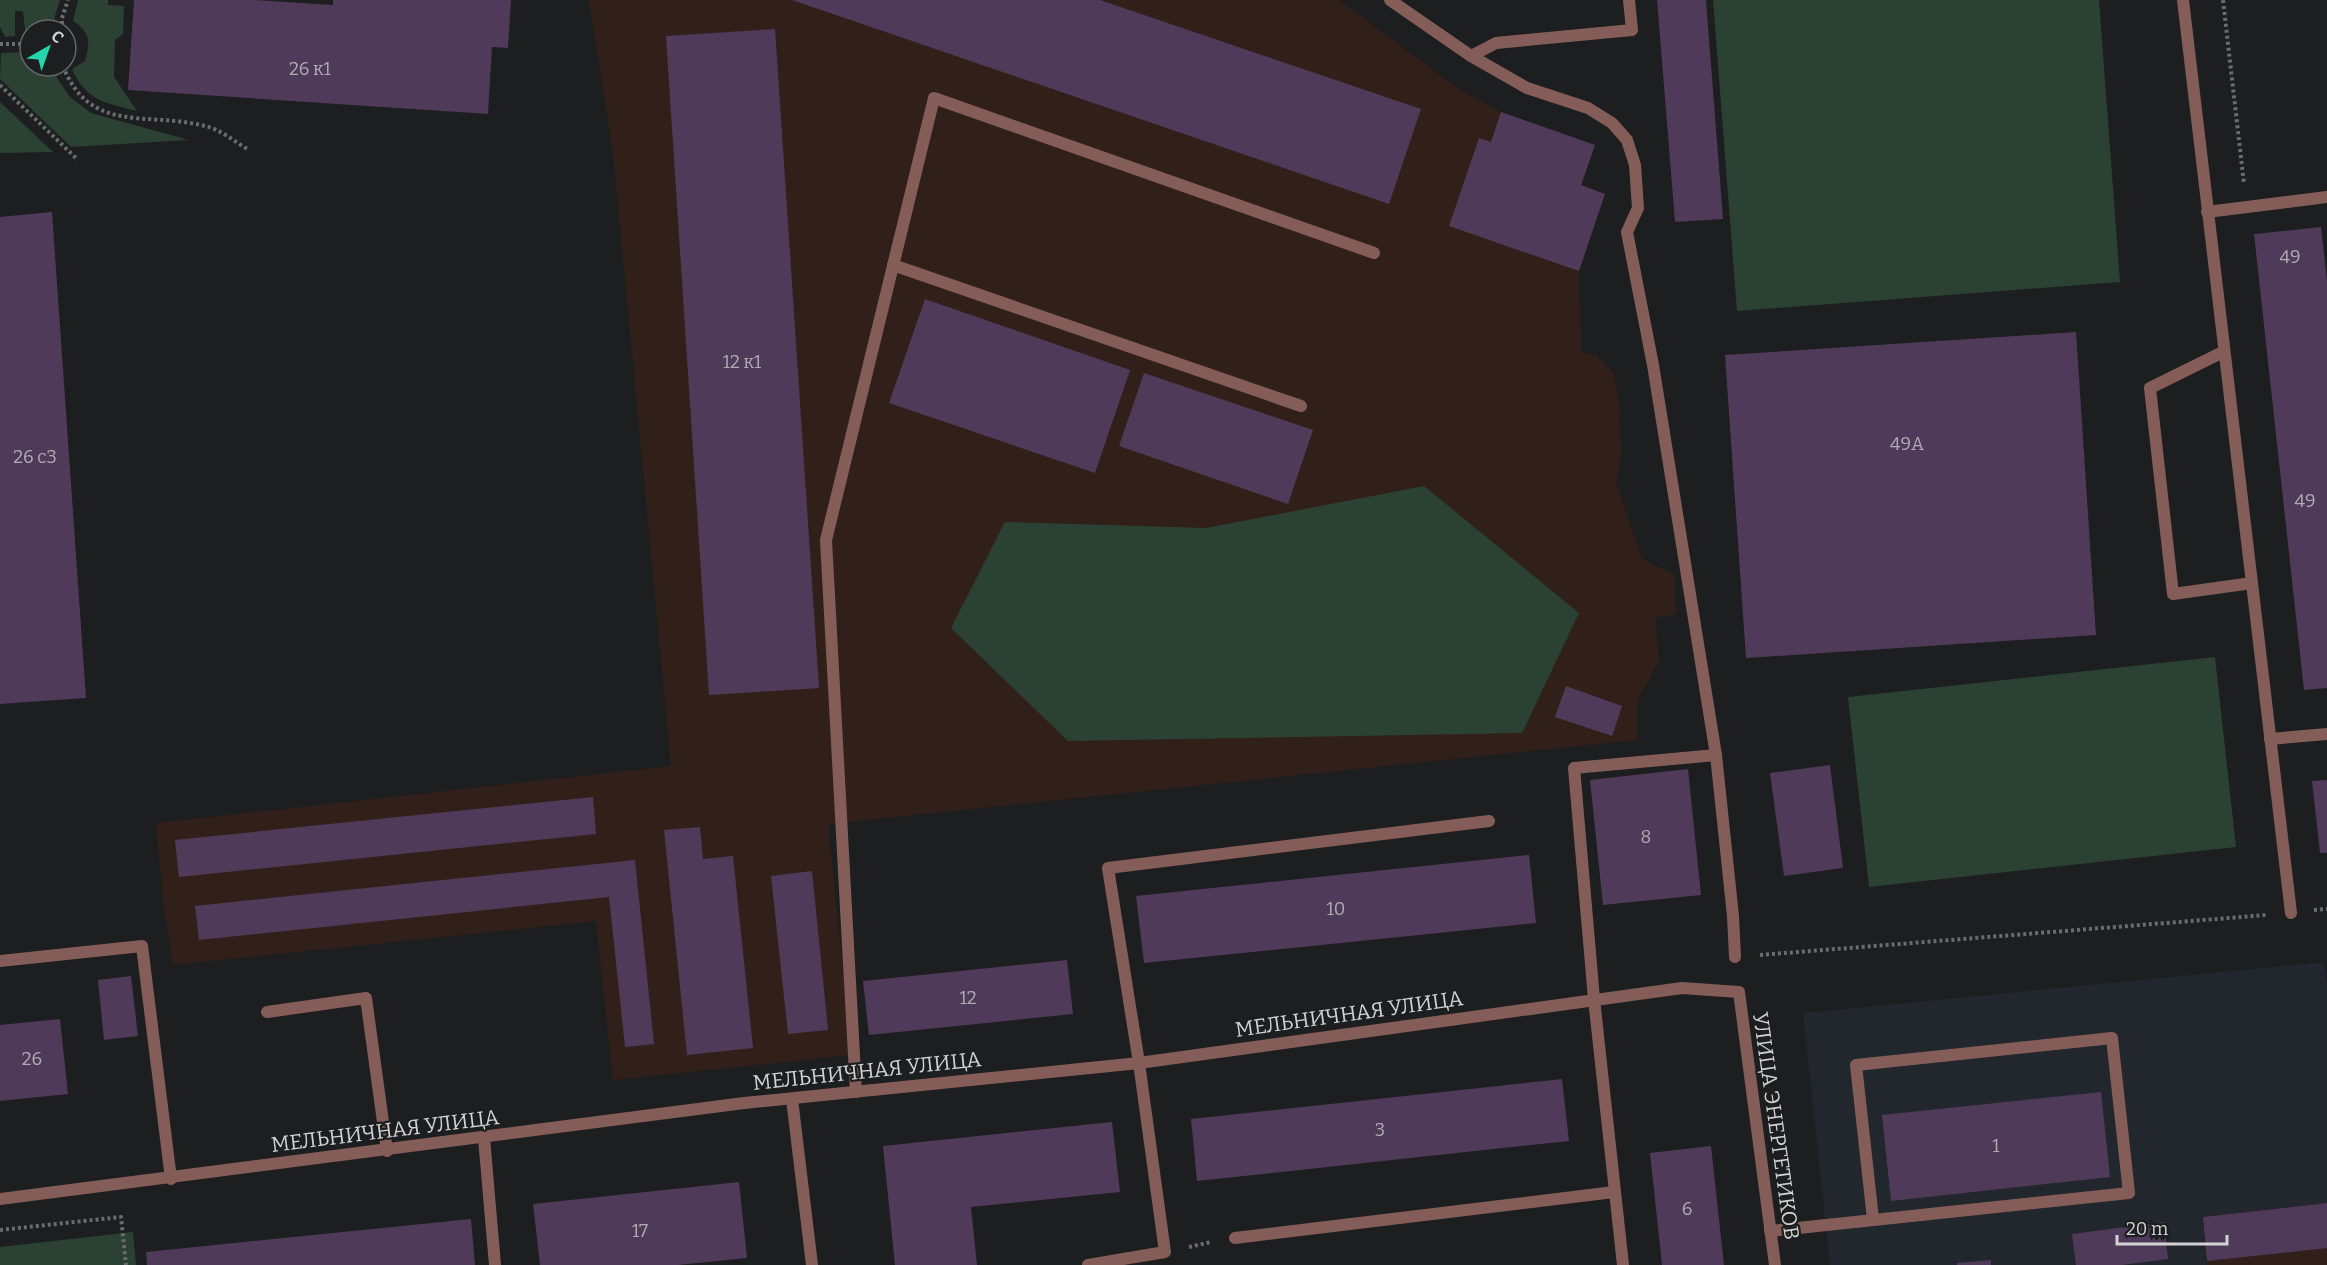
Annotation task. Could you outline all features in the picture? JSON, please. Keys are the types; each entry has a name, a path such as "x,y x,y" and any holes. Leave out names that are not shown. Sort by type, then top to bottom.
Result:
{"street":[{"path":"1390,0 1471,56 1527,88 1588,108 1612,123 1627,140 1635,165 1638,208 1627,232 1653,364 1716,755 1733,916 1735,957"},
{"path":"1471,56 1496,43 1632,30 1629,0"},
{"path":"2183,0 2291,913"},
{"path":"856,1092 826,540 934,98 1374,253"},
{"path":"2207,212 2327,197"},
{"path":"893,264 1301,406"},
{"path":"2223,352 2150,388 2172,594 2252,583"},
{"path":"2270,739 2327,734"},
{"path":"1623,1265 1594,999 1574,768 1716,755"},
{"path":"1088,1265 1165,1252 1139,1062 1108,868 1489,821"},
{"path":"0,961 142,946 171,1179"},
{"name":"МЕЛЬНИЧНАЯ УЛИЦА","path":"0,1199 792,1099 1139,1062 1682,988 1739,992"},
{"name":"УЛИЦА ЭНЕРГЕТИКОВ","path":"1739,992 1775,1265"},
{"path":"267,1012 366,998 387,1151"},
{"path":"1770,1231 2128,1193 2112,1038 1856,1065 1873,1219"},
{"path":"792,1099 812,1265"},
{"path":"484,1138 495,1265"},
{"path":"1235,1238 1614,1192"}],"path":[{"path":"62,18 68,0"},
{"path":"0,44 18,44"},
{"path":"69,78 78,95 102,112 206,126 249,150"},
{"path":"0,85 78,160"},
{"path":"1735,957 2291,913"},
{"path":"0,1230 121,1217 126,1265"},
{"path":"1165,1252 1235,1238"}],"shaded area":[{"path":"589,0 1339,0 1459,89 1501,112 1595,145 1582,185 1605,194 1579,271 1581,351 1597,356 1614,374 1619,402 1621,456 1616,482 1642,559 1675,575 1676,614 1655,618 1659,660 1638,700 1637,740 828,824 852,1055 613,1080 596,921 173,965 164,909 156,823 671,766 613,153"},
{"path":"2324,962 2327,983 2327,1203 2203,1217 2207,1265 1830,1265 1803,1013"},
{"path":"2327,1203 2327,1265 2207,1265 2203,1217"}],"green space":[{"path":"0,0 60,0 55,18 24,18 23,11 15,11 15,36 5,37 0,27"},
{"path":"78,0 108,0 108,5 124,6 123,34 115,40 114,77 137,111 98,99 78,80 78,65 85,61 88,38 78,24 78,18 74,18"},
{"path":"1713,0 2099,0 2120,282 1737,311"},
{"path":"18,52 18,78 57,78 70,97 91,113 189,140 71,147 0,79 1,53"},
{"path":"0,102 53,152 0,153"},
{"path":"1424,486 1579,613 1522,733 1068,741 951,628 1005,522 1206,528"},
{"path":"2215,657 2236,847 1869,887 1848,697"},
{"path":"133,1232 136,1265 0,1265 0,1247"}],"building":[{"path":"134,0 255,0 333,5 333,0 511,0 508,48 492,47 488,114 128,90"},
{"path":"792,0 1100,0 1421,109 1389,204"},
{"path":"1657,0 1706,0 1723,219 1675,222"},
{"path":"775,29 819,688 709,695 666,36"},
{"path":"1501,112 1595,145 1581,185 1605,194 1579,271 1449,226 1479,138 1491,142"},
{"path":"52,212 86,698 0,704 0,217"},
{"path":"2321,227 2327,281 2327,688 2304,690 2254,234"},
{"path":"925,299 1130,370 1095,473 889,403"},
{"path":"2076,332 2096,635 1746,658 1725,355"},
{"path":"1144,373 1313,430 1288,504 1119,446"},
{"path":"1566,686 1622,706 1612,736 1555,717"},
{"path":"1830,765 1843,868 1784,876 1770,773"},
{"path":"1688,769 1701,895 1603,905 1590,780"},
{"path":"2327,780 2327,853 2320,853 2312,781"},
{"path":"593,797 596,834 179,877 175,840"},
{"path":"700,827 703,859 733,856 753,1048 687,1055 664,830"},
{"path":"1529,855 1536,923 1144,963 1136,896"},
{"path":"635,860 654,1044 625,1047 609,897 199,940 195,906"},
{"path":"812,871 828,1030 788,1034 771,876"},
{"path":"1067,960 1073,1014 869,1035 863,981"},
{"path":"131,976 138,1036 104,1040 98,980"},
{"path":"60,1019 68,1094 0,1101 0,1025"},
{"path":"1562,1079 1569,1141 1197,1181 1191,1119"},
{"path":"2101,1092 2110,1177 1891,1201 1882,1115"},
{"path":"1112,1122 1120,1192 971,1207 977,1265 895,1265 883,1146"},
{"path":"1711,1146 1724,1265 1662,1265 1650,1153"},
{"path":"739,1182 747,1258 678,1265 540,1265 533,1204"},
{"path":"2327,1203 2327,1248 2207,1261 2203,1217"},
{"path":"471,1219 475,1265 147,1265 146,1252"},
{"path":"2164,1222 2168,1259 2122,1265 2076,1265 2072,1234"},
{"path":"1991,1260 1991,1265 1957,1265 1957,1263"}]}
